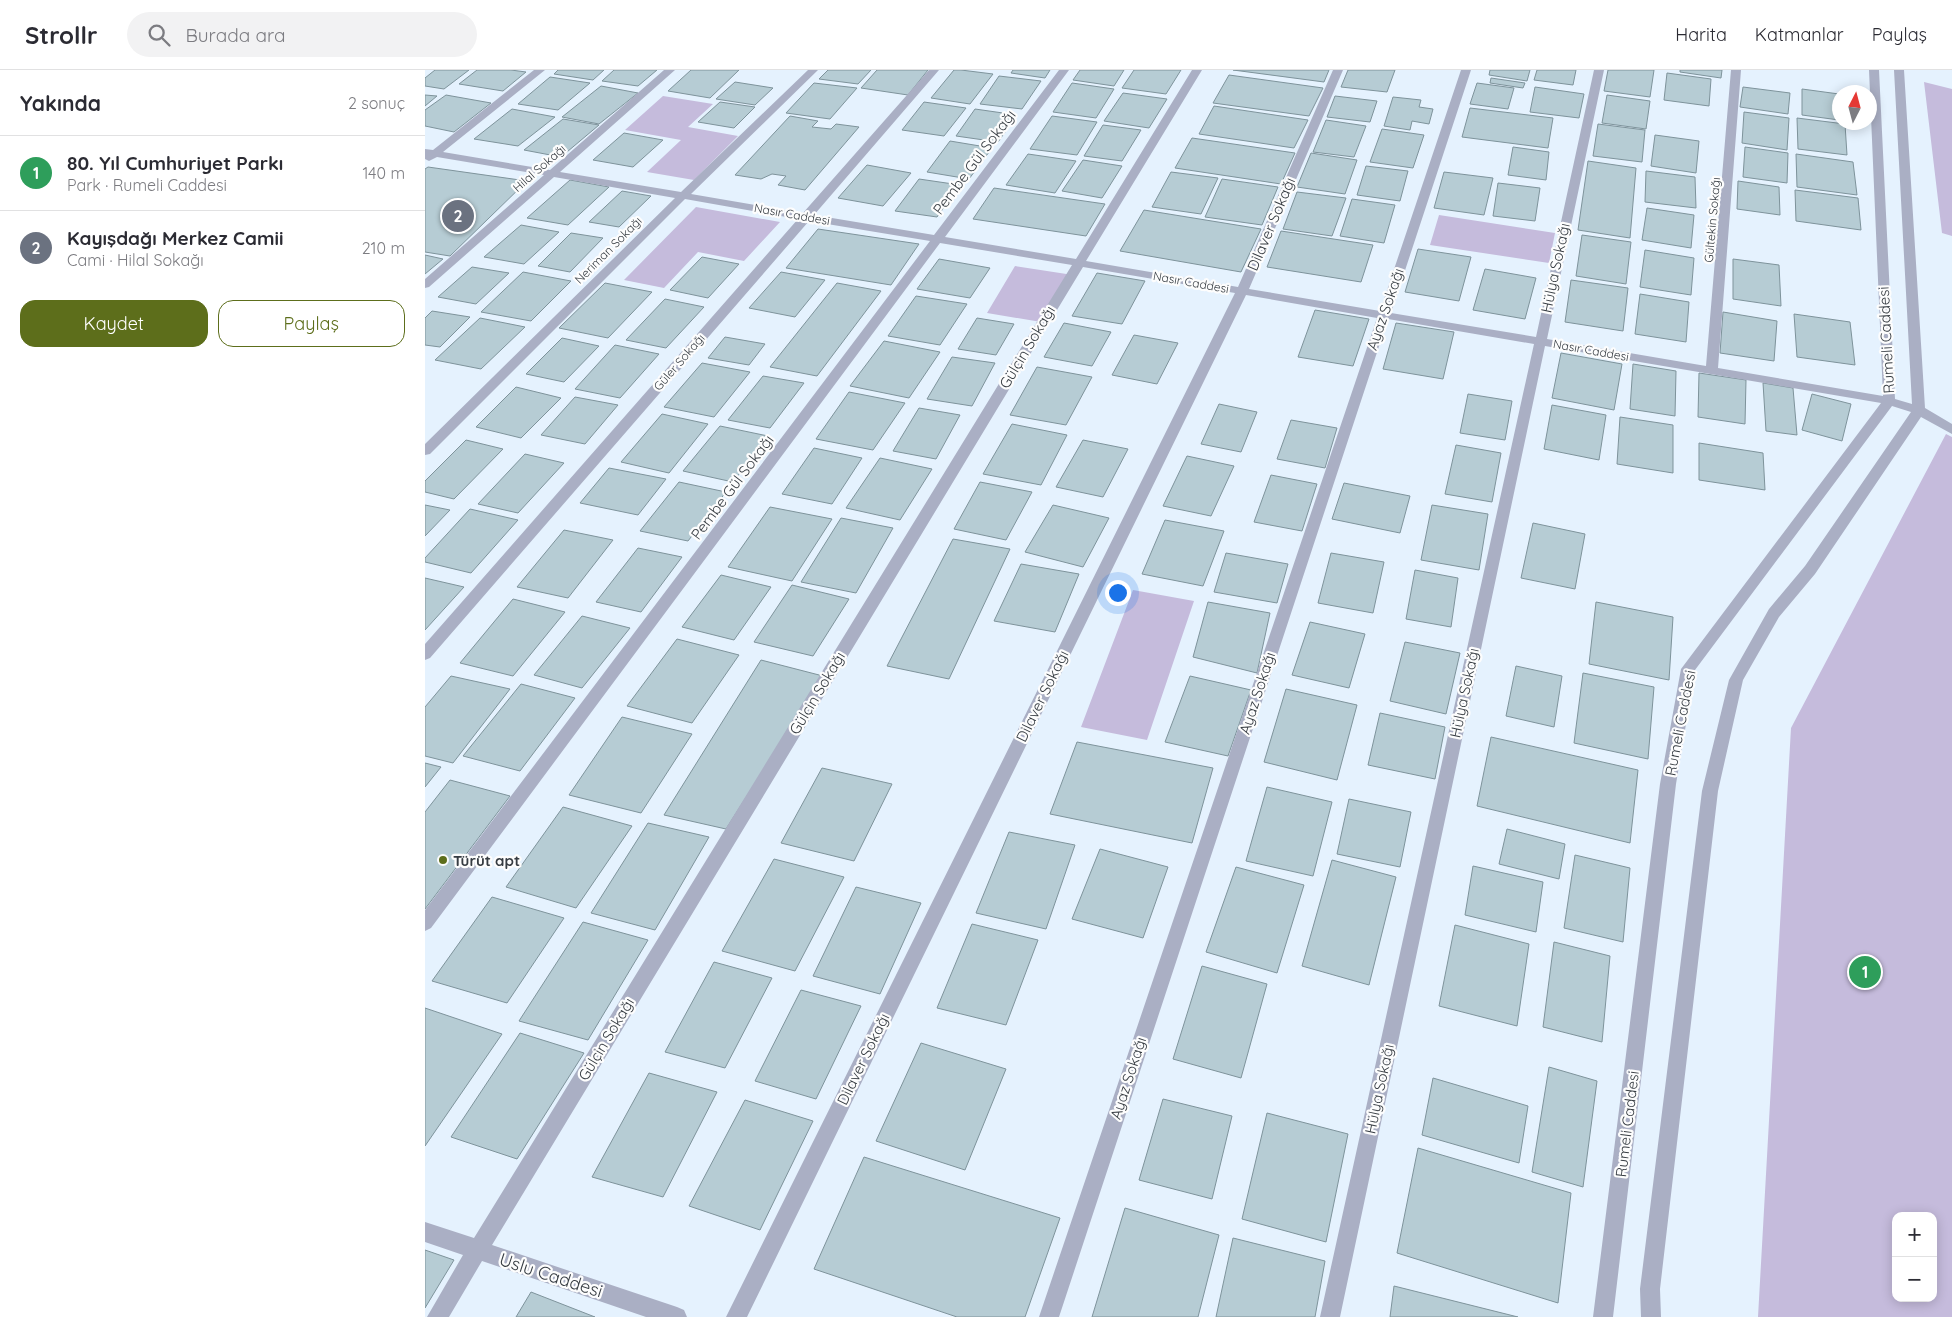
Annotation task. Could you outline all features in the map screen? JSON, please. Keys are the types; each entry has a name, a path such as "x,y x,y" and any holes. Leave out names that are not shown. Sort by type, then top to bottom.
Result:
{"street":[{"path":"425,161 430,153 540,70"},
{"name":"Hilal Sokağı","path":"425,286 670,70"},
{"name":"Neriman Sokağı","path":"425,451 813,70"},
{"name":"Güler Sokağı","path":"425,654 934,70"},
{"name":"Pembe Gül Sokağı","path":"425,923 1064,70"},
{"name":"Gülçin Sokağı","path":"437,1317 1197,70"},
{"name":"Dilaver Sokağı","path":"736,1317 1242,291 1338,70"},
{"name":"Ayaz Sokağı","path":"1049,1317 1466,70"},
{"name":"Hülya Sokağı","path":"1330,1317 1599,70"},
{"name":"Gültekin Sokağı","path":"1712,371 1736,70"},
{"name":"Rumeli Caddesi","path":"1603,1317 1668,784 1688,668 1889,401 1874,70"},
{"name":"Rumeli Caddesi","path":"1899,70 1919,410"},
{"name":"Nasır Caddesi","path":"430,153 1889,401 1919,410 1952,430"},
{"path":"1651,1317 1650,1289 1710,791 1735,680 1774,613 1809,570 1919,410"},
{"name":"Uslu Caddesi","path":"425,1232 677,1317"}],"shaded area":[{"path":"1924,82 1952,89 1952,236 1942,233"},
{"path":"663,96 713,104 688,127 738,136 694,180 647,172 681,140 625,130"},
{"path":"696,207 780,222 744,261 698,252 664,288 624,280"},
{"path":"1439,215 1555,233 1549,263 1430,245"},
{"path":"1015,266 1073,275 1047,323 987,313"},
{"path":"1946,434 1952,437 1952,1317 1758,1317 1791,728"},
{"path":"1133,590 1194,601 1147,740 1081,727"}],"building":[{"path":"435,70 469,70 444,89 425,86 425,78"},
{"path":"477,70 526,72 503,91 459,84"},
{"path":"558,70 604,70 593,80 554,74"},
{"path":"614,70 657,70 638,86 602,81"},
{"path":"691,70 739,70 710,98 668,91"},
{"path":"828,70 871,70 858,84 819,79"},
{"path":"877,70 928,70 908,95 861,88"},
{"path":"954,70 993,74 970,104 931,98"},
{"path":"1013,70 1050,70 1045,78 1011,73"},
{"path":"1080,70 1124,70 1114,86 1073,80"},
{"path":"1134,70 1181,70 1166,94 1122,88"},
{"path":"1233,70 1329,70 1324,82"},
{"path":"1348,70 1395,70 1387,92 1341,87"},
{"path":"1490,70 1530,70 1527,81 1489,75"},
{"path":"1537,70 1576,70 1573,85 1534,80"},
{"path":"1608,70 1654,70 1650,97 1604,91"},
{"path":"1680,70 1722,70 1721,78 1680,72"},
{"path":"1667,73 1711,79 1709,106 1664,100"},
{"path":"1229,75 1323,88 1309,116 1213,103"},
{"path":"999,76 1041,81 1022,109 980,104"},
{"path":"550,77 590,83 558,110 518,104"},
{"path":"1491,78 1525,83 1523,88 1490,83"},
{"path":"735,82 773,88 755,105 716,99"},
{"path":"814,83 857,88 830,119 786,113"},
{"path":"1072,83 1114,89 1096,118 1053,112"},
{"path":"1477,83 1514,88 1508,109 1470,104"},
{"path":"601,86 638,93 599,124 562,117"},
{"path":"1535,87 1584,94 1579,118 1530,112"},
{"path":"1743,87 1790,93 1788,114 1740,107"},
{"path":"1802,89 1832,93 1832,119 1802,115"},
{"path":"1123,93 1167,99 1149,128 1104,121"},
{"path":"425,95 437,96 425,106"},
{"path":"446,95 491,103 454,132 425,126 425,110"},
{"path":"1607,95 1650,101 1646,129 1602,123"},
{"path":"1335,96 1377,101 1370,122 1327,117"},
{"path":"1393,97 1421,100 1419,107 1433,109 1429,124 1412,121 1410,130 1384,126"},
{"path":"720,102 755,107 734,128 698,122"},
{"path":"924,102 966,108 944,136 902,130"},
{"path":"1214,106 1308,120 1294,148 1199,134"},
{"path":"1470,108 1553,118 1548,148 1462,137"},
{"path":"512,109 555,117 518,146 474,139"},
{"path":"975,109 1017,115 998,142 956,136"},
{"path":"1744,112 1789,118 1787,150 1742,143"},
{"path":"790,116 818,121 812,127 831,129 836,124 859,127 805,190 778,185 786,176 772,174 761,179 735,175"},
{"path":"1052,116 1097,122 1077,155 1030,149"},
{"path":"1797,118 1832,122 1832,130 1845,130 1847,155 1798,149"},
{"path":"563,119 599,125 561,157 524,150"},
{"path":"1326,120 1366,126 1354,157 1313,152"},
{"path":"1598,124 1645,130 1642,162 1593,156"},
{"path":"1103,125 1141,130 1122,161 1084,156"},
{"path":"1382,129 1424,135 1413,168 1370,162"},
{"path":"624,133 663,140 633,167 593,160"},
{"path":"1655,135 1699,141 1696,173 1651,166"},
{"path":"1192,138 1295,153 1281,184 1175,168"},
{"path":"950,141 992,148 969,179 927,172"},
{"path":"1513,147 1549,152 1546,180 1508,175"},
{"path":"1745,147 1788,153 1787,183 1743,177"},
{"path":"1311,153 1357,160 1345,194 1297,187"},
{"path":"1028,154 1076,161 1055,193 1006,185"},
{"path":"1796,154 1853,162 1857,195 1797,187"},
{"path":"1083,160 1122,166 1102,198 1062,191"},
{"path":"1588,161 1636,168 1630,238 1578,230"},
{"path":"867,165 911,173 883,206 838,198"},
{"path":"1366,166 1408,171 1400,201 1357,195"},
{"path":"428,167 527,181 450,256 425,252 425,169"},
{"path":"1646,171 1695,177 1696,208 1645,202"},
{"path":"1171,172 1218,178 1201,214 1152,207"},
{"path":"1444,172 1493,178 1484,215 1434,208"},
{"path":"919,179 960,185 937,217 895,211"},
{"path":"1222,179 1278,187 1262,225 1205,217"},
{"path":"570,180 609,187 568,225 527,218"},
{"path":"1738,181 1779,187 1780,215 1737,209"},
{"path":"1498,183 1540,188 1535,221 1493,216"},
{"path":"994,188 1105,204 1086,236 973,219"},
{"path":"1795,190 1858,198 1861,230 1796,221"},
{"path":"622,191 651,196 619,227 589,222"},
{"path":"1297,192 1346,198 1332,236 1283,229"},
{"path":"1352,199 1395,205 1384,243 1340,236"},
{"path":"1647,208 1694,215 1691,248 1642,240"},
{"path":"1144,210 1261,229 1241,272 1120,251"},
{"path":"521,225 559,232 524,264 484,257"},
{"path":"818,229 919,244 891,285 786,268"},
{"path":"1281,231 1373,245 1361,282 1267,267"},
{"path":"571,233 603,238 570,272 538,266"},
{"path":"1582,235 1631,242 1626,284 1576,276"},
{"path":"1418,249 1471,257 1459,301 1405,292"},
{"path":"1645,250 1694,258 1691,295 1640,287"},
{"path":"425,255 443,259 425,274"},
{"path":"702,257 739,264 708,298 670,290"},
{"path":"939,259 990,268 970,298 917,289"},
{"path":"1733,259 1779,265 1781,306 1733,299"},
{"path":"472,267 509,273 476,304 438,297"},
{"path":"1485,269 1536,278 1525,319 1473,310"},
{"path":"523,272 571,281 531,321 481,312"},
{"path":"781,272 825,280 795,317 749,308"},
{"path":"1097,273 1145,281 1122,324 1072,316"},
{"path":"1571,280 1628,288 1623,331 1565,322"},
{"path":"605,283 652,292 608,338 559,328"},
{"path":"837,283 881,291 817,376 770,367"},
{"path":"1640,294 1689,302 1686,342 1635,334"},
{"path":"916,296 967,304 940,345 888,336"},
{"path":"665,299 704,307 666,348 626,340"},
{"path":"1315,310 1369,319 1353,366 1298,357"},
{"path":"432,311 470,317 440,347 425,345 425,318"},
{"path":"1723,312 1777,321 1774,361 1720,353"},
{"path":"1794,314 1850,322 1855,365 1797,357"},
{"path":"480,318 525,327 481,369 435,360"},
{"path":"977,318 1014,324 996,355 958,349"},
{"path":"1064,323 1111,332 1092,366 1044,357"},
{"path":"1396,323 1454,332 1443,379 1383,369"},
{"path":"1134,335 1178,343 1157,384 1112,375"},
{"path":"725,337 765,344 749,365 708,358"},
{"path":"562,338 599,346 564,382 526,374"},
{"path":"884,341 940,352 909,398 850,386"},
{"path":"615,345 659,354 620,398 575,389"},
{"path":"1561,353 1622,364 1614,410 1552,398"},
{"path":"952,357 995,363 972,406 927,399"},
{"path":"702,363 750,372 714,417 664,407"},
{"path":"1633,364 1676,371 1675,416 1630,409"},
{"path":"1037,367 1092,377 1066,425 1010,415"},
{"path":"1699,373 1746,380 1745,424 1698,417"},
{"path":"763,376 804,383 770,428 728,420"},
{"path":"1763,383 1793,388 1797,435 1766,431"},
{"path":"516,387 561,398 521,438 476,427"},
{"path":"849,392 905,403 873,450 816,439"},
{"path":"1468,394 1512,401 1505,440 1460,433"},
{"path":"1812,394 1851,404 1842,441 1802,430"},
{"path":"575,397 618,405 585,444 541,435"},
{"path":"1219,404 1257,412 1241,452 1201,444"},
{"path":"1552,405 1606,415 1599,460 1544,449"},
{"path":"919,408 960,415 936,459 893,451"},
{"path":"662,414 708,424 669,473 621,462"},
{"path":"1620,417 1673,425 1673,473 1617,464"},
{"path":"1291,420 1337,428 1325,468 1277,459"},
{"path":"1012,424 1067,435 1041,485 983,474"},
{"path":"720,426 768,436 733,482 683,471"},
{"path":"466,440 503,449 454,499 425,492 425,481"},
{"path":"1083,440 1128,449 1103,497 1056,487"},
{"path":"1699,443 1763,453 1765,490 1699,480"},
{"path":"1456,445 1501,453 1492,502 1445,494"},
{"path":"814,448 862,458 832,504 782,494"},
{"path":"525,454 564,463 518,513 478,504"},
{"path":"1187,456 1234,466 1211,516 1163,506"},
{"path":"880,458 932,469 900,520 846,508"},
{"path":"609,468 666,479 638,515 580,503"},
{"path":"1271,475 1317,484 1302,531 1254,522"},
{"path":"679,482 726,492 688,541 640,531"},
{"path":"980,482 1032,492 1006,540 954,529"},
{"path":"1344,483 1410,496 1400,533 1332,519"},
{"path":"425,505 450,510 425,536"},
{"path":"1053,505 1109,518 1083,567 1025,552"},
{"path":"1432,505 1488,514 1479,570 1421,560"},
{"path":"770,507 832,519 792,581 728,567"},
{"path":"470,509 518,520 471,573 425,562 425,558"},
{"path":"841,518 893,528 856,593 801,582"},
{"path":"1165,520 1224,531 1203,586 1142,574"},
{"path":"1533,523 1585,534 1575,589 1521,578"},
{"path":"564,530 613,540 568,598 517,587"},
{"path":"953,539 1010,549 949,679 887,666"},
{"path":"638,548 682,557 641,612 596,602"},
{"path":"1226,553 1288,564 1277,603 1214,592"},
{"path":"1331,553 1384,562 1373,613 1318,603"},
{"path":"1021,564 1079,574 1055,632 994,621"},
{"path":"1415,570 1458,578 1451,627 1406,619"},
{"path":"721,575 771,587 734,640 682,627"},
{"path":"425,578 464,587 425,630"},
{"path":"792,585 849,599 813,656 754,642"},
{"path":"513,599 565,612 513,676 460,663"},
{"path":"1208,602 1270,613 1257,673 1193,657"},
{"path":"1596,602 1673,617 1669,680 1589,664"},
{"path":"582,616 630,628 582,688 534,675"},
{"path":"1310,622 1365,634 1349,688 1292,675"},
{"path":"677,639 739,655 692,723 627,706"},
{"path":"1405,642 1460,653 1446,714 1390,701"},
{"path":"761,660 823,676 726,829 664,815"},
{"path":"1516,666 1562,676 1554,727 1506,716"},
{"path":"1583,673 1654,687 1648,759 1574,743"},
{"path":"451,676 510,689 453,763 425,756 425,707"},
{"path":"1190,676 1251,690 1228,756 1165,742"},
{"path":"521,684 575,698 520,771 463,756"},
{"path":"1286,689 1357,705 1337,780 1264,762"},
{"path":"1380,713 1445,727 1435,779 1368,765"},
{"path":"622,717 692,734 641,813 569,795"},
{"path":"1491,737 1638,770 1630,843 1477,806"},
{"path":"1077,742 1213,768 1192,843 1050,814"},
{"path":"425,763 441,767 425,787"},
{"path":"822,768 892,784 854,861 781,843"},
{"name":"Türüt apt","path":"450,780 510,796 425,909 425,812"},
{"path":"1267,787 1332,802 1313,876 1246,861"},
{"path":"1349,799 1411,812 1400,867 1337,854"},
{"path":"563,807 632,826 576,908 506,887"},
{"path":"648,823 709,837 655,930 591,913"},
{"path":"1507,829 1565,844 1559,879 1499,864"},
{"path":"1009,832 1075,845 1046,929 976,913"},
{"path":"1100,849 1168,867 1143,938 1072,919"},
{"path":"1575,855 1630,868 1623,942 1564,928"},
{"path":"774,859 844,877 795,971 722,951"},
{"path":"1332,860 1396,877 1369,985 1302,966"},
{"path":"1473,866 1543,882 1536,932 1465,915"},
{"path":"1236,867 1304,885 1277,973 1206,952"},
{"path":"856,887 921,903 880,994 813,976"},
{"path":"492,897 564,918 507,1003 432,981"},
{"path":"583,922 648,940 588,1040 519,1021"},
{"path":"972,924 1038,940 1006,1025 937,1008"},
{"path":"1455,925 1529,944 1517,1026 1439,1006"},
{"path":"1554,942 1610,956 1602,1042 1543,1027"},
{"path":"714,962 772,978 725,1068 665,1052"},
{"path":"1202,966 1267,984 1241,1078 1173,1059"},
{"path":"801,990 861,1006 816,1099 755,1081"},
{"path":"425,1008 502,1034 425,1146"},
{"path":"520,1033 584,1053 517,1159 451,1137"},
{"path":"921,1043 1006,1069 965,1170 876,1141"},
{"path":"1549,1067 1597,1081 1583,1187 1532,1172"},
{"path":"649,1073 717,1092 663,1197 592,1177"},
{"path":"1433,1078 1528,1106 1519,1163 1422,1135"},
{"path":"1163,1099 1232,1116 1212,1199 1139,1180"},
{"path":"745,1100 813,1121 760,1230 689,1206"},
{"path":"1267,1113 1348,1134 1326,1242 1242,1219"},
{"path":"1418,1148 1571,1193 1558,1303 1397,1253"},
{"path":"864,1157 1060,1218 1025,1317 957,1317 814,1269"},
{"path":"1125,1208 1219,1235 1198,1317 1092,1317"},
{"path":"1233,1238 1325,1261 1315,1317 1216,1317"},
{"path":"425,1250 454,1260 425,1308"},
{"path":"1394,1286 1518,1317 1390,1317"},
{"path":"531,1292 595,1317 516,1317"}],"place":[{"name":"Kayışdağı Merkez Camii","path":"458,216"},
{"name":"Türüt apt","path":"443,860"},
{"name":"80. Yıl Cumhuriyet Parkı","path":"1865,972"}]}
